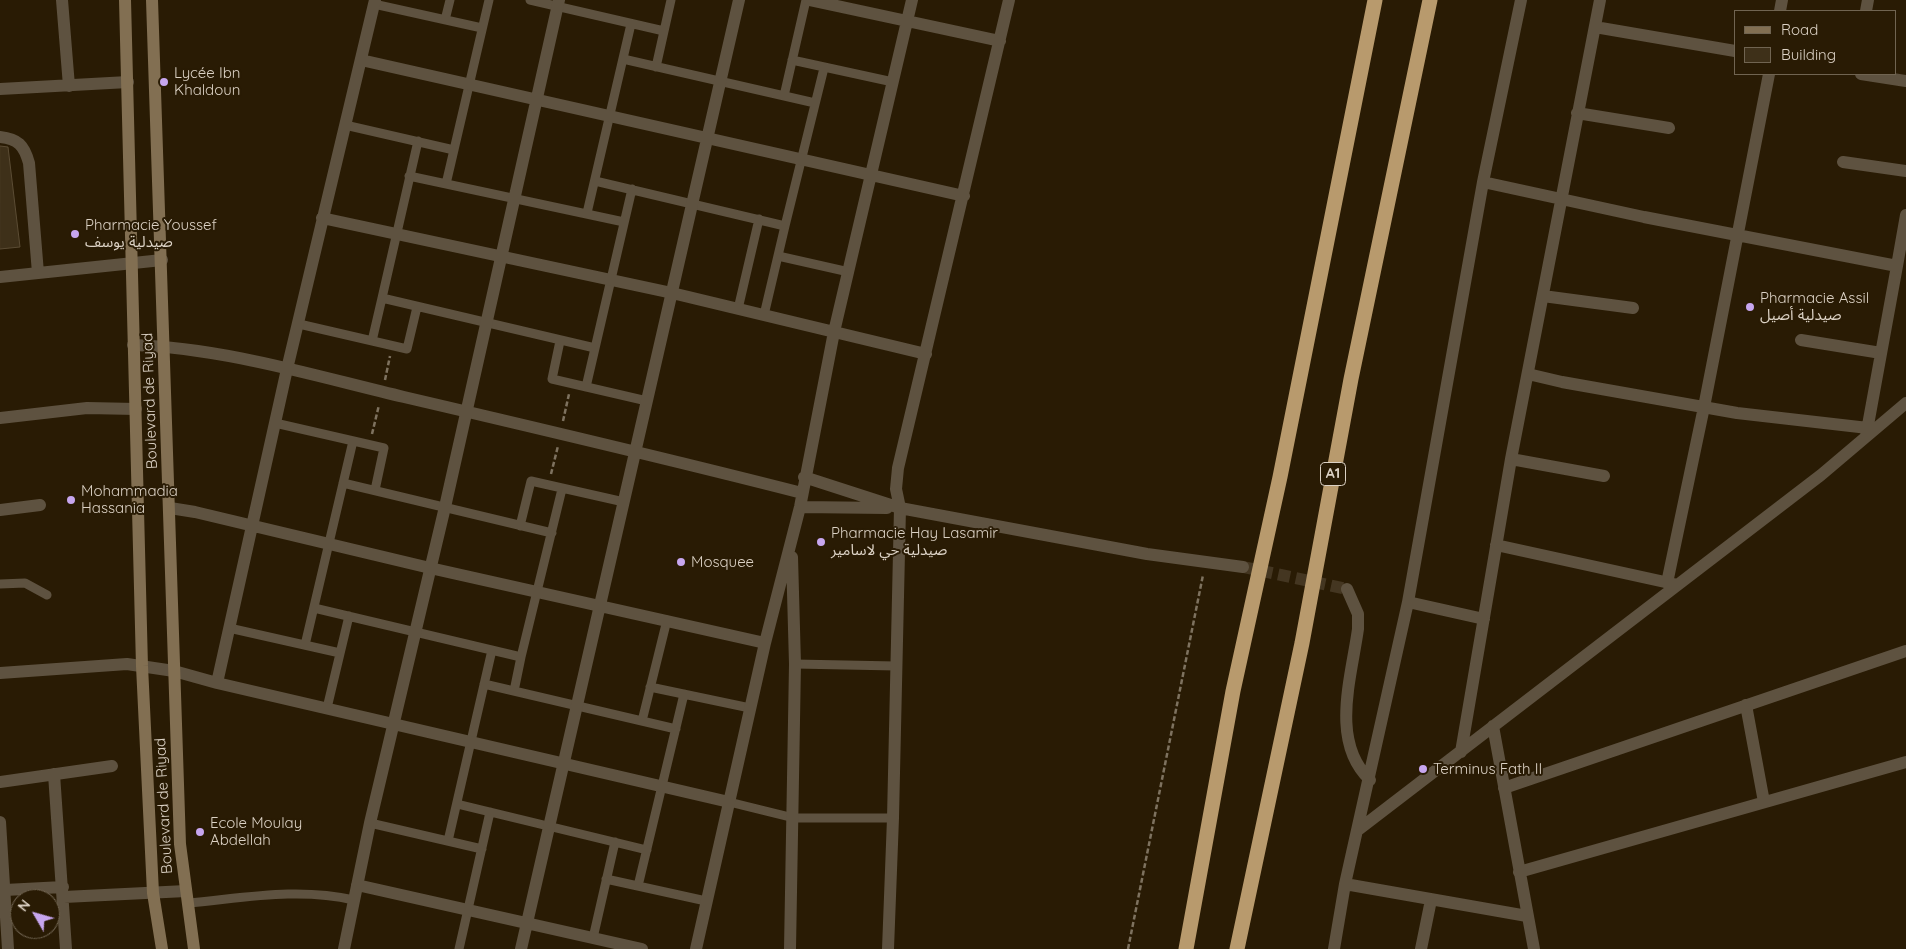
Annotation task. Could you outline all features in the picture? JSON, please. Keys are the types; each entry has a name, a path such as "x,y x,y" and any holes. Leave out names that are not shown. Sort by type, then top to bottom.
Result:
{"highway":[{"path":"1186,949 1228,719 1280,477 1375,0"},
{"name":"A1","path":"1237,949 1302,643 1351,379 1430,0"}],"main road":[{"name":"Boulevard de Riyad","path":"125,0 142,666 153,893 162,949"},
{"name":"Boulevard de Riyad","path":"152,0 180,844 194,949"}],"street":[{"path":"62,0 69,86"},
{"path":"521,949 739,0"},
{"path":"808,0 1000,41"},
{"path":"696,949 765,643 800,507 804,477 834,332 912,0"},
{"path":"888,949 900,508 896,490 898,468 1009,0"},
{"path":"1334,949 1345,884 1370,780 1408,602 1483,182 1521,0"},
{"path":"1461,752 1511,459 1560,198 1600,0"},
{"path":"217,683 322,218 375,2"},
{"path":"344,949 370,823 445,507 558,3"},
{"path":"1595,27 1734,51"},
{"path":"361,60 964,196"},
{"path":"1673,584 1736,235 1769,75"},
{"path":"1867,75 1906,81"},
{"path":"0,89 128,82"},
{"path":"1577,112 1669,128"},
{"path":"0,137 11,138 21,143 26,150 29,163 38,273"},
{"path":"1843,162 1906,171"},
{"path":"1483,182 1736,235 1897,266"},
{"path":"1867,433 1906,214"},
{"path":"322,218 672,293 926,354"},
{"path":"0,277 162,260"},
{"path":"1543,296 1633,308"},
{"path":"1801,340 1882,352"},
{"path":"133,345 164,346 287,369 636,450 802,493"},
{"path":"1528,374 1562,382 1704,407 1867,433"},
{"path":"1358,830 1461,752 1906,403"},
{"path":"0,418 88,408 136,409"},
{"path":"1511,459 1604,476"},
{"path":"804,477 900,508 1139,553 1243,567"},
{"path":"0,510 40,505"},
{"path":"800,507 900,508"},
{"path":"170,508 195,512 430,568 765,643"},
{"path":"790,949 794,818 795,664 791,543"},
{"path":"1496,545 1673,584"},
{"path":"1347,589 1358,614 1358,629 1345,726 1352,758 1360,771 1370,780"},
{"path":"1408,602 1484,619"},
{"path":"1504,788 1906,651"},
{"path":"0,673 127,664 174,671 217,683 729,802"},
{"path":"1746,706 1764,802"},
{"path":"1493,726 1534,949"},
{"path":"1520,872 1906,762"},
{"path":"0,782 112,766"},
{"path":"54,774 64,892 66,949"},
{"path":"0,822 2,871 5,890 4,934 8,949"},
{"path":"1345,884 1528,916"},
{"path":"357,885 642,949"},
{"path":"5,890 153,893 187,897"},
{"path":"1421,949 1431,900"}],"lane":[{"path":"445,20 450,0"},
{"path":"446,184 489,0"},
{"path":"530,0 558,3 631,24 664,31"},
{"path":"656,67 672,0"},
{"path":"784,96 808,0"},
{"path":"375,2 482,28"},
{"path":"587,213 631,24"},
{"path":"623,59 815,103"},
{"path":"792,60 893,82"},
{"path":"764,315 824,68"},
{"path":"345,125 454,150"},
{"path":"372,341 418,141"},
{"path":"410,176 624,222"},
{"path":"595,181 785,226"},
{"path":"586,387 632,190"},
{"path":"738,309 759,219"},
{"path":"778,256 849,272"},
{"path":"382,298 486,324 595,348"},
{"path":"299,324 407,349 417,307"},
{"path":"560,341 552,379 647,402"},
{"path":"275,423 384,448 375,490"},
{"path":"305,645 353,441"},
{"path":"520,526 531,482 624,502"},
{"path":"343,483 552,533"},
{"path":"514,691 562,488"},
{"path":"0,584 24,583 47,595"},
{"path":"314,608 522,657"},
{"path":"327,708 349,616"},
{"path":"642,721 667,620"},
{"path":"229,628 340,653"},
{"path":"448,841 492,650"},
{"path":"795,664 896,666"},
{"path":"484,684 676,729"},
{"path":"650,687 750,708"},
{"path":"638,886 684,694"},
{"path":"729,802 794,818 893,818"},
{"path":"457,804 647,850"},
{"path":"459,949 490,812"},
{"path":"370,823 482,849"},
{"path":"593,938 615,842"},
{"path":"606,879 706,901"},
{"path":"187,897 297,893 325,894 354,900"}],"path":[{"path":"1128,949 1181,676 1206,563"}],"building":[{"path":"0,146 8,147 20,247 0,249"}],"tunnel":[{"path":"1243,567 1347,589"}],"place":[{"name":"Lycée Ibn Khaldoun","path":"164,82"},
{"name":"Pharmacie Youssef صيدلية يوسف","path":"75,234"},
{"name":"Pharmacie Assil صيدلية أصيل","path":"1750,307"},
{"name":"Mohammadia Hassania","path":"71,500"},
{"name":"Pharmacie Hay Lasamir صيدلية حي لاسامير","path":"821,542"},
{"name":"Mosquee","path":"681,562"},
{"name":"Terminus Fath II","path":"1423,769"},
{"name":"Ecole Moulay Abdellah","path":"200,832"}]}
